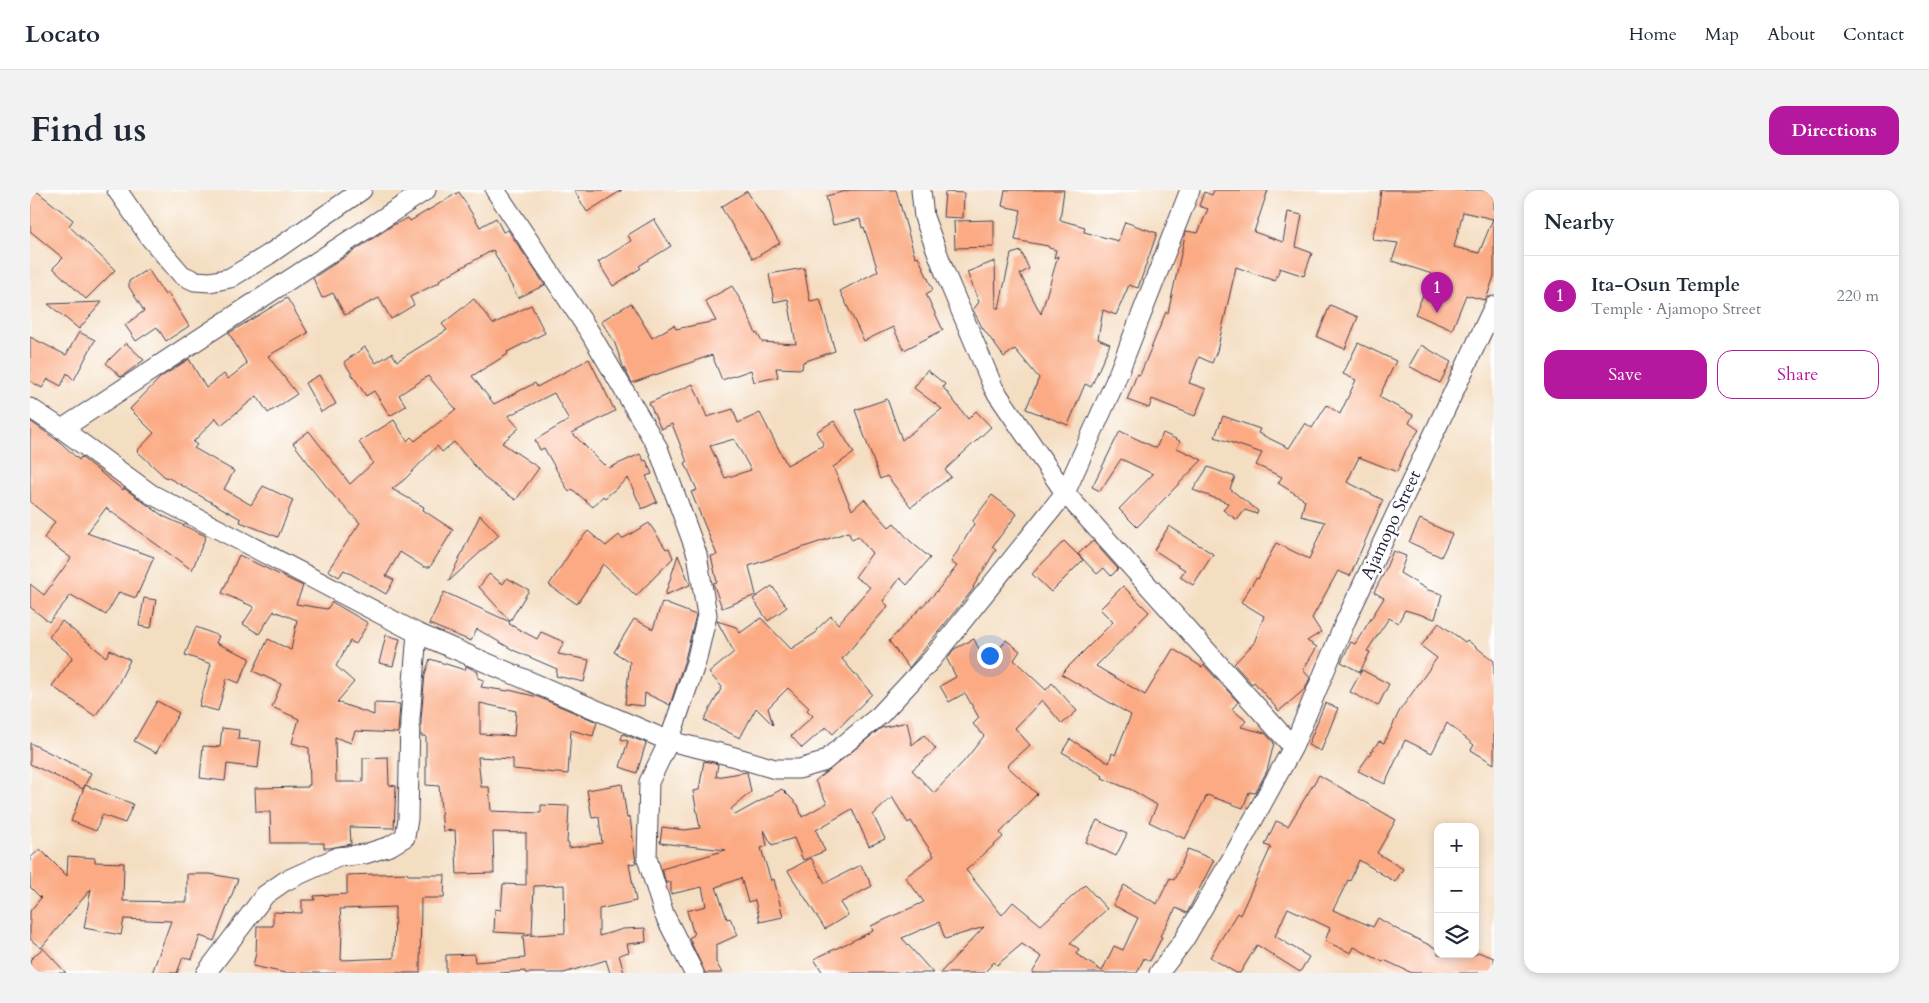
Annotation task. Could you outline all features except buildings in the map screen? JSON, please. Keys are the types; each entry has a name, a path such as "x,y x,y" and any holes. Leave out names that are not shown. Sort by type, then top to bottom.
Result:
{"street":[{"path":"117,190 152,239 182,274 195,281 210,282 230,278 268,255 362,190"},
{"path":"62,428 426,190"},
{"path":"495,190 589,331 658,448 697,554 706,615 696,662 669,741 649,782 647,858 664,914 694,973"},
{"path":"921,190 924,217 945,273 994,389 1065,493 1293,747"},
{"path":"30,408 62,428 152,494 417,633 669,741 728,754 775,769 799,769 823,762 880,714 932,659 1065,493 1115,382 1190,190"},
{"name":"Ajamopo Street","path":"1159,973 1184,940 1226,869 1293,747 1346,620 1494,306"},
{"path":"206,973 265,895 286,881 338,857 365,854 390,846 405,837 408,819 410,719 417,633"}],"place":[{"name":"Ita-Osun Temple","path":"1437,313"}]}
